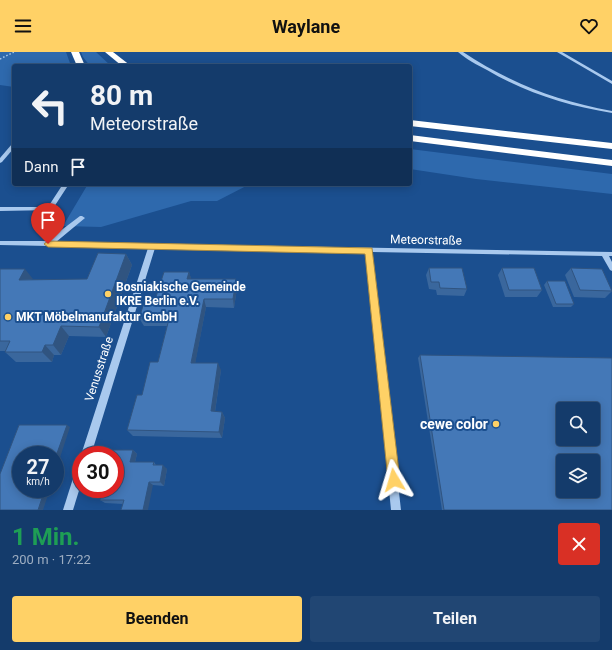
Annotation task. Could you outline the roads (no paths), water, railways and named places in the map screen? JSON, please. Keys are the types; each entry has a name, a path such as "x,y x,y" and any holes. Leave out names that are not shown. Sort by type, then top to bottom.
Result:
{"highway":[{"path":"75,52 80,64"},
{"path":"109,52 124,64"},
{"path":"412,123 612,146"},
{"path":"412,138 612,163"}],"street":[{"path":"460,52 493,74 528,90 570,103 612,112"},
{"path":"559,52 612,83"},
{"path":"0,161 12,147"},
{"path":"0,209 50,209 65,186"},
{"path":"48,244 82,218"},
{"name":"Meteorstraße","path":"0,243 369,251 608,254"},
{"name":"Venusstraße","path":"89,446 152,246"},
{"path":"369,251 396,510"},
{"path":"608,254 612,268"},
{"path":"68,510 72,497"}],"place":[{"name":"Bosniakische Gemeinde IKRE Berlin e.V.","path":"108,294"},
{"name":"MKT Möbelmanufaktur GmbH","path":"8,317"},
{"name":"cewe color","path":"496,424"}]}
